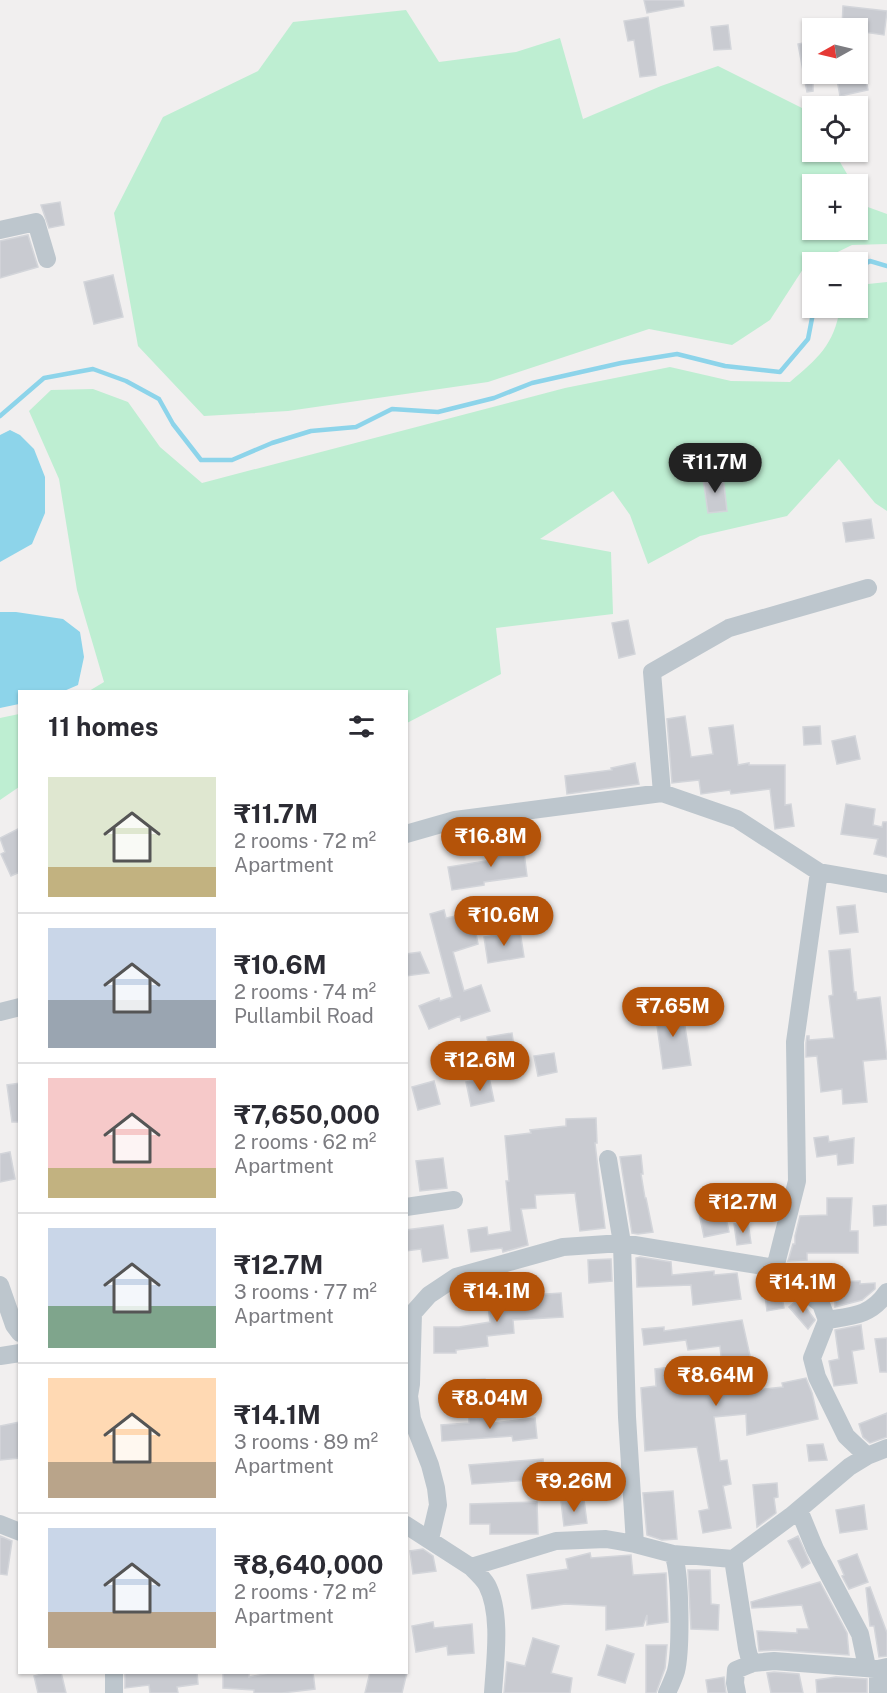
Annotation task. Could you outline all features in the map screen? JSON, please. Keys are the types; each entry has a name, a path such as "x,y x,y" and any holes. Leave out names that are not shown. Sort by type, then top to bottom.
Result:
{"street":[{"path":"0,230 36,222 47,260"},
{"path":"662,793 652,672 729,628 868,588"},
{"path":"408,833 455,820 662,793 737,819 819,872 887,884"},
{"path":"775,1268 797,1181 795,1042 819,872"},
{"path":"0,1012 18,1008"},
{"path":"608,1159 622,1243 627,1417 635,1544"},
{"path":"408,1207 454,1200"},
{"path":"430,1539 438,1505 430,1465 412,1419 409,1396 411,1384 410,1313 456,1277 562,1247 622,1243 775,1268 821,1304 827,1320 812,1358 817,1377 846,1436 867,1456"},
{"path":"0,1285 18,1330"},
{"path":"827,1320 854,1317 866,1312 887,1292"},
{"path":"0,1356 18,1353"},
{"path":"471,1567 556,1541 606,1539 673,1554 733,1559 791,1516 849,1467 887,1448"},
{"path":"791,1516 801,1515 815,1549 878,1668 878,1693"},
{"path":"0,1524 18,1531"},
{"path":"408,1526 471,1567 486,1584 495,1608 496,1659 493,1693"},
{"path":"668,1693 676,1669 678,1634 678,1576 673,1554"},
{"path":"733,1559 751,1664"},
{"path":"737,1693 736,1670 751,1664 774,1661 878,1668"},
{"path":"114,1674 114,1693"}],"green space":[{"path":"406,10 439,62 516,52 560,38 583,119 661,86 718,66 802,108 802,162 840,162 847,174 802,174 802,240 868,240 868,207 887,214 887,244 852,245 838,252 802,252 802,271 770,320 732,345 649,329 488,382 288,411 204,416 138,346 114,213 163,117 258,71 293,22"},
{"path":"887,282 887,511 875,503 839,459 787,516 700,536 648,564 630,515 613,491 540,539 611,552 613,614 496,628 501,674 408,722 408,690 91,690 104,682 77,590 59,479 29,411 51,390 93,389 128,402 160,447 202,483 565,388 670,367 731,381 790,382 817,358 834,332 838,318 868,318 868,284"},
{"path":"18,714 18,788 0,800 0,718"}],"water":[{"path":"10,430 20,435 34,449 45,477 45,513 32,544 0,562 0,435"},
{"path":"0,612 63,619 80,632 84,657 78,685 66,690 18,690 18,704 0,708"}],"building":[{"path":"644,0 683,0 684,6 647,13"},
{"path":"843,6 887,11 884,35 868,33 868,18 842,18"},
{"path":"648,17 656,75 640,77 634,40 628,41 624,21"},
{"path":"728,25 731,49 714,50 711,27"},
{"path":"802,43 802,65 798,44"},
{"path":"806,84 813,84 813,91 807,92"},
{"path":"838,84 867,84 868,90 840,96"},
{"path":"60,202 64,225 49,228 41,205"},
{"path":"28,235 38,267 0,278 0,241"},
{"path":"113,275 123,317 94,324 84,282"},
{"path":"723,476 727,511 708,513 703,478"},
{"path":"871,519 874,538 846,542 843,523"},
{"path":"628,620 635,654 619,658 612,623"},
{"path":"685,716 691,757 713,754 709,728 733,725 738,765 749,763 749,765 785,765 785,805 791,804 794,826 775,829 770,789 731,794 730,790 701,794 699,780 672,783 667,719"},
{"path":"820,726 821,744 804,745 803,727"},
{"path":"855,736 860,759 837,764 832,741"},
{"path":"635,763 639,784 567,794 565,776 612,770 611,768"},
{"path":"846,804 875,809 873,825 882,827 883,822 887,822 887,857 874,854 878,839 841,834"},
{"path":"18,829 18,873 11,876 1,854 5,852 0,838"},
{"path":"523,844 527,876 484,882 484,885 452,890 448,867 492,860 490,848"},
{"path":"855,905 858,932 840,934 837,907"},
{"path":"444,910 446,918 472,913 478,944 453,952 464,991 481,985 490,1011 461,1021 460,1016 429,1029 419,1006 439,998 440,1001 452,997 430,914"},
{"path":"520,931 524,957 488,963 484,937"},
{"path":"850,949 854,992 856,992 857,1000 880,997 887,1059 863,1061 867,1102 843,1104 842,1089 821,1092 817,1056 806,1057 806,1043 807,1036 809,1040 834,1038 829,996 833,995 829,951"},
{"path":"420,952 429,973 408,976 408,954"},
{"path":"682,1007 691,1065 663,1069 655,1011"},
{"path":"512,1033 516,1061 492,1065 487,1037"},
{"path":"554,1053 557,1072 538,1076 534,1056"},
{"path":"489,1077 494,1101 471,1106 466,1082"},
{"path":"434,1081 440,1104 418,1110 412,1087"},
{"path":"18,1083 18,1122 12,1122 7,1085"},
{"path":"596,1118 597,1143 595,1143 605,1228 580,1231 575,1193 535,1195 536,1208 521,1209 528,1245 503,1252 502,1248 471,1252 468,1230 487,1227 488,1235 511,1231 506,1181 509,1181 505,1136 531,1133 530,1130 566,1126 566,1119"},
{"path":"828,1136 829,1142 854,1138 853,1163 838,1165 837,1154 817,1157 814,1138"},
{"path":"10,1152 15,1179 0,1182 0,1154"},
{"path":"641,1155 643,1174 641,1174 653,1232 638,1234 632,1233 620,1157"},
{"path":"443,1158 447,1188 420,1191 416,1161"},
{"path":"771,1189 773,1209 755,1211 753,1191"},
{"path":"827,1198 852,1198 850,1231 858,1231 858,1253 807,1253 807,1260 788,1261 793,1244 795,1244 800,1216 827,1215"},
{"path":"887,1205 887,1225 874,1226 873,1206"},
{"path":"724,1208 729,1232 704,1237 699,1213"},
{"path":"748,1222 751,1243 737,1245 734,1224"},
{"path":"443,1225 448,1258 423,1262 421,1249 408,1251 408,1230"},
{"path":"636,1258 671,1262 672,1275 714,1271 714,1275 737,1273 741,1299 693,1305 691,1285 637,1287"},
{"path":"611,1259 612,1281 589,1283 588,1260"},
{"path":"860,1281 860,1284 875,1283 875,1289 862,1300 835,1307 835,1282"},
{"path":"780,1286 784,1308 767,1311 764,1288"},
{"path":"561,1293 563,1317 513,1320 514,1333 487,1336 488,1346 456,1350 456,1353 434,1353 434,1327 459,1327 490,1322 488,1306 532,1301 531,1295"},
{"path":"797,1300 804,1305 815,1320 808,1329 789,1307"},
{"path":"742,1320 751,1360 754,1390 783,1387 782,1383 806,1378 818,1419 747,1435 746,1414 714,1417 720,1461 727,1460 731,1484 723,1486 731,1528 703,1533 699,1511 709,1509 697,1447 645,1451 641,1388 656,1386 655,1369 671,1367 672,1382 723,1377 720,1346 688,1350 686,1340 644,1345 642,1329 664,1327 664,1331"},
{"path":"861,1325 864,1349 852,1351 857,1383 834,1386 829,1361 839,1359 835,1330"},
{"path":"887,1338 887,1372 880,1372 875,1339"},
{"path":"485,1379 486,1393 463,1394 462,1380"},
{"path":"887,1413 887,1437 870,1443 863,1437 859,1424"},
{"path":"494,1417 494,1423 535,1418 537,1438 513,1441 512,1436 442,1441 441,1425 469,1423 469,1418"},
{"path":"18,1422 18,1458 0,1460 0,1426"},
{"path":"823,1444 827,1460 809,1461 807,1445"},
{"path":"543,1459 545,1479 472,1484 469,1465"},
{"path":"777,1483 778,1497 774,1498 776,1513 757,1527 753,1485"},
{"path":"673,1491 677,1539 662,1540 647,1535 643,1493"},
{"path":"584,1500 587,1523 564,1526 561,1502"},
{"path":"537,1502 538,1534 490,1534 490,1524 470,1524 470,1504"},
{"path":"864,1505 867,1529 840,1533 836,1510"},
{"path":"0,1536 12,1541 7,1575 0,1574"},
{"path":"798,1536 810,1563 802,1568 788,1541"},
{"path":"423,1549 433,1556 436,1571 413,1574 410,1551"},
{"path":"590,1553 591,1558 631,1555 633,1575 666,1573 668,1622 647,1625 647,1615 643,1626 606,1630 606,1606 565,1604 532,1609 527,1575 568,1569 566,1559"},
{"path":"857,1554 868,1582 849,1589 838,1561"},
{"path":"688,1570 710,1570 711,1604 719,1605 718,1630 691,1629"},
{"path":"820,1582 847,1633 849,1655 759,1651 757,1631 797,1633 797,1629 809,1629 802,1605 752,1608 751,1602"},
{"path":"870,1587 887,1633 887,1656 879,1657 874,1626 870,1626 866,1588"},
{"path":"433,1622 434,1628 472,1624 474,1653 448,1655 447,1646 416,1652 412,1626"},
{"path":"533,1638 559,1646 551,1673 572,1678 570,1693 504,1693 507,1662 525,1666"},
{"path":"607,1645 634,1654 625,1683 598,1675"},
{"path":"646,1645 667,1645 665,1668 656,1693 646,1693"},
{"path":"767,1673 799,1674 803,1693 771,1693"},
{"path":"61,1674 66,1693 38,1693 34,1676"},
{"path":"125,1674 197,1674 198,1684 177,1687 178,1693 150,1693 149,1685 125,1688"},
{"path":"223,1674 249,1674 249,1677 264,1674 313,1674 315,1689 282,1693 254,1693 254,1690 223,1688"},
{"path":"370,1674 407,1674 402,1693 365,1693"},
{"path":"724,1677 726,1693 708,1693 706,1680"},
{"path":"836,1677 867,1679 867,1693 817,1693 816,1680"}],"waterway":[{"path":"868,262 887,266"},
{"path":"0,416 44,378 93,369 126,381 159,399 173,424 201,460 232,460 272,443 311,431 356,427 392,409 438,412 494,398 532,383 621,363 677,354 725,366 780,372 808,339 812,318"}]}
